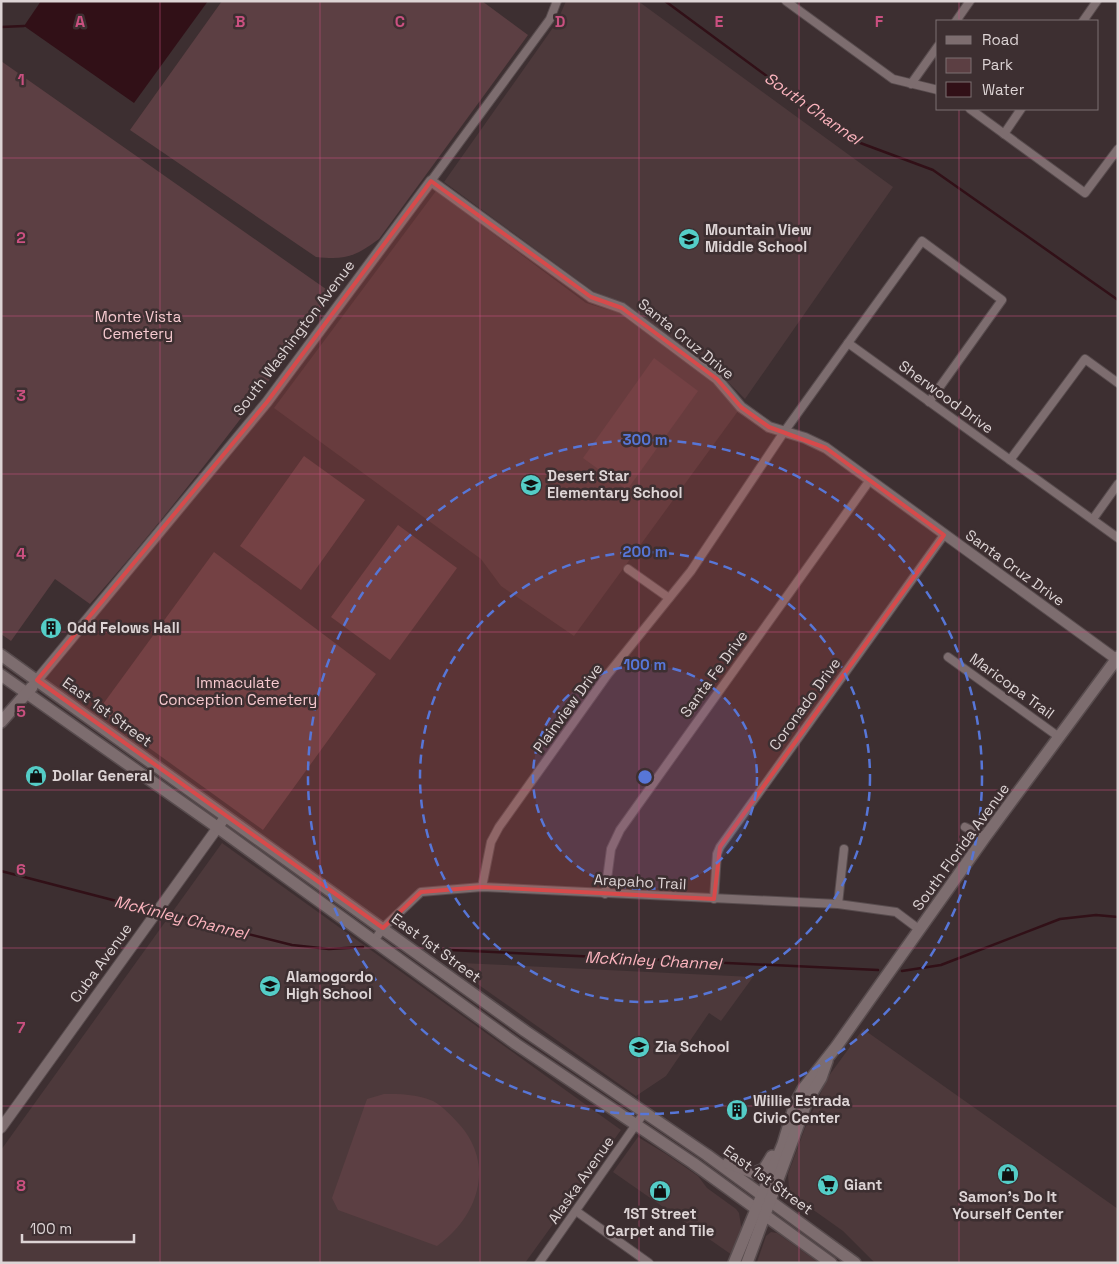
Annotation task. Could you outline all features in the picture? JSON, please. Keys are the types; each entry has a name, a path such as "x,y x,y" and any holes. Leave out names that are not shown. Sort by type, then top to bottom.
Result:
{"main road":[{"name":"East 1st Street","path":"1,656 38,680 525,1031 707,1154 855,1263"},
{"name":"South Florida Avenue","path":"747,1263 766,1216 766,1197 795,1104 814,1072 829,1055 985,837 1117,658"},
{"name":"East 1st Street","path":"1,676 217,827 516,1044 694,1163 831,1263"},
{"path":"1,722 38,680"},
{"name":"South Florida Avenue","path":"766,1197 807,1101 821,1078 829,1055"},
{"path":"707,1154 754,1173 764,1169 777,1146 786,1119 795,1104"},
{"path":"734,1263 756,1208 766,1197"}],"street":[{"name":"South Washington Avenue","path":"38,680 267,402 550,19 557,1"},
{"path":"786,1 893,79 936,90"},
{"path":"1083,20 1096,1"},
{"path":"957,20 968,2"},
{"path":"911,84 936,49"},
{"path":"971,110 1085,193 1118,149"},
{"path":"1004,134 1020,110"},
{"name":"Santa Cruz Drive","path":"431,181 591,297 622,308 717,379 740,407 769,427 805,438 826,448 1117,658"},
{"path":"784,432 922,241 1002,300 929,402"},
{"name":"Sherwood Drive","path":"848,343 1118,538"},
{"path":"1010,460 1085,359 1118,383"},
{"name":"Plainview Drive","path":"482,887 491,842 499,827 608,674 691,571 784,432"},
{"name":"Santa Fe Drive","path":"605,894 611,849 620,830 870,480"},
{"path":"1093,519 1118,484"},
{"name":"Coronado Drive","path":"714,899 720,847 944,535"},
{"path":"628,570 669,598"},
{"name":"Maricopa Trail","path":"948,657 1059,737"},
{"name":"Cuba Avenue","path":"1,1128 226,816"},
{"path":"965,827 985,837"},
{"path":"838,904 844,849"},
{"path":"297,885 307,874"},
{"name":"Arapaho Trail","path":"374,941 383,928 421,892 482,887 838,904 896,912 920,930"},
{"name":"Alaska Avenue","path":"539,1263 644,1113"},
{"path":"576,1211 649,1263"}],"highlighted area":[{"path":"431,181 591,297 622,308 717,379 741,407 769,427 826,448 944,535 720,847 714,899 482,887 421,892 383,928 37,680 267,402"}],"shaded area":[{"name":"Mountain View Middle School","path":"566,1 638,1 893,187 745,399 721,375 625,304 594,292 444,182 557,22"},
{"name":"Desert Star Elementary School","path":"436,191 586,303 619,313 712,382 738,411 574,636 501,586 481,559 274,408"},
{"name":"Alamogordo High School","path":"222,843 621,1130 525,1263 1,1263 1,1150"},
{"path":"461,963 753,977 721,1021 709,1013 666,1076 636,1096 459,971"},
{"path":"863,1029 1118,1209 1118,1263 875,1263 843,1231 798,1199 789,1190 788,1174 805,1128 828,1077"},
{"path":"638,1137 698,1176 707,1188 736,1209 739,1213 742,1232 732,1255 613,1172"},
{"path":"771,1232 777,1233 819,1263 757,1262 766,1236"}],"green space":[{"path":"222,1 482,1 528,35 379,239 363,250 349,256 335,258 316,257 130,130"},
{"name":"Monte Vista Cemetery","path":"1,61 333,294 215,452 154,529 90,604 55,579 11,641 1,634"},
{"path":"654,358 698,391 627,490 583,458"},
{"path":"304,456 365,500 301,590 240,546"},
{"path":"398,525 457,568 390,660 331,617"},
{"name":"Immaculate Conception Cemetery","path":"214,552 376,674 263,830 98,711"},
{"path":"384,1094 415,1096 436,1103 447,1111 459,1124 470,1140 477,1156 479,1173 477,1190 472,1205 463,1220 437,1246 338,1210 332,1198 367,1099"}],"water":[{"path":"41,1 208,1 134,103 24,26"}],"waterway":[{"name":"South Channel","path":"665,1 855,141 933,170 1118,300"},
{"name":"South Channel","path":"1,27 24,26"},
{"name":"McKinley Channel","path":"1,871 155,911"},
{"name":"McKinley Channel","path":"160,912 292,945 329,949 363,947"},
{"name":"McKinley Channel","path":"902,971 941,965 1060,919 1096,915 1118,917"},
{"name":"McKinley Channel","path":"428,949 878,970"}],"place":[{"name":"Mountain View Middle School","path":"689,239"},
{"name":"Desert Star Elementary School","path":"531,485"},
{"name":"Odd Felows Hall","path":"51,628"},
{"name":"Dollar General","path":"36,776"},
{"name":"Alamogordo High School","path":"270,986"},
{"name":"Zia School","path":"639,1047"},
{"name":"Willie Estrada Civic Center","path":"737,1110"},
{"name":"Samon's Do It Yourself Center","path":"1008,1174"},
{"name":"Giant","path":"828,1185"},
{"name":"1ST Street Carpet and Tile","path":"660,1191"}]}
